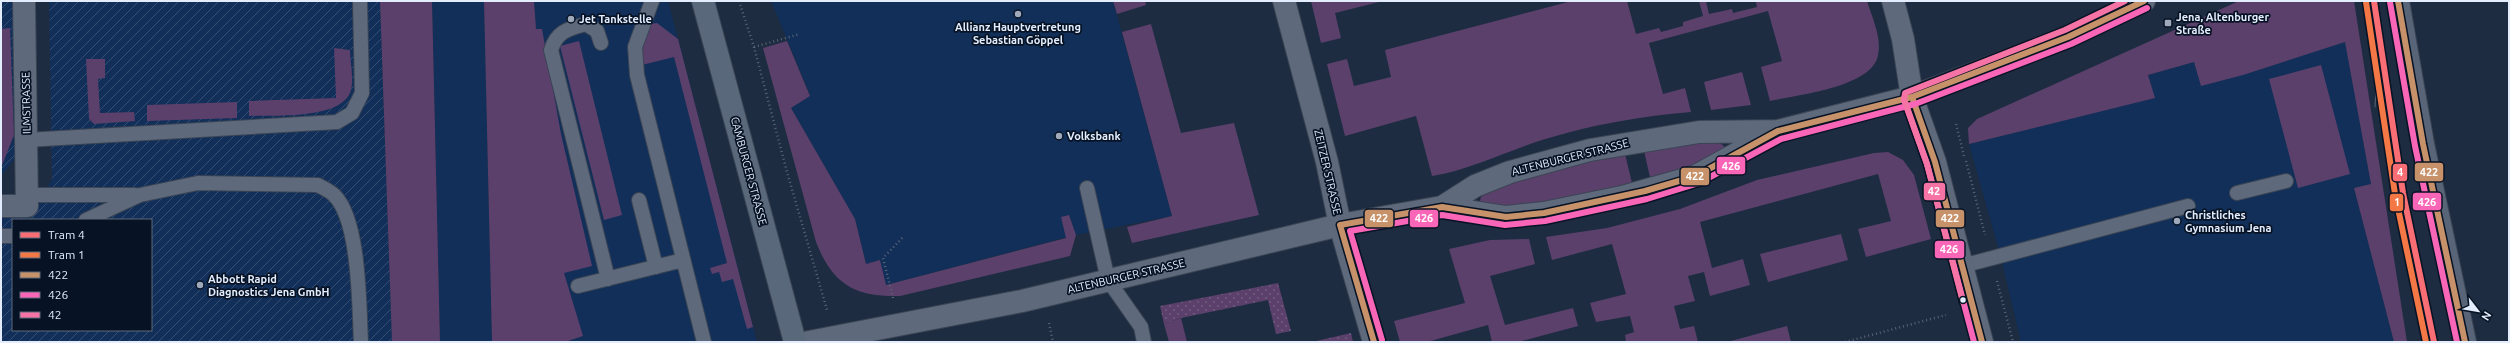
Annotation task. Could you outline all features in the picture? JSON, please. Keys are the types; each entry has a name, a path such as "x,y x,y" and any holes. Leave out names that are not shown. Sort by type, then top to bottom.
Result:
{"main road":[{"name":"CAMBURGER STRASSE","path":"703,1 795,342"}],"street":[{"name":"ILMSTRASSE","path":"24,1 27,201"},
{"name":"ZEITZER STRASSE","path":"1284,1 1327,162 1340,225 1374,342"},
{"path":"1893,1 1903,39 1912,97 1935,162 1982,342"},
{"name":"ALTENBURGER STRASSE","path":"1442,207 1475,186 1510,172 1590,150 1699,132 1778,131 1912,97 2068,37 2144,1"},
{"path":"2398,1 2423,144 2465,342"},
{"name":"ALTENBURGER STRASSE","path":"808,342 835,339 1022,301 1340,225 1442,207 1506,217 1544,213 1622,197 1696,176 1778,131"},
{"path":"1,206 27,201"}],"lane":[{"path":"26,140 337,122 352,113 362,93 360,1"},
{"path":"652,1 635,47 637,75 704,342"},
{"path":"601,43 597,32 586,24 564,30 555,39 551,50 608,279"},
{"path":"2237,193 2286,181"},
{"path":"88,219 140,195 167,188 211,183 318,185 334,195 347,215 358,277 361,342"},
{"path":"1088,188 1108,280 1141,327 1144,342"},
{"path":"27,201 140,195"},
{"path":"639,200 656,267"},
{"path":"1962,266 1991,257 2188,206"},
{"path":"1,236 12,236"},
{"path":"578,286 683,260"}],"path":[{"path":"738,1 754,47 787,172 835,339"},
{"path":"754,47 800,34"},
{"path":"1956,124 2013,342"},
{"path":"894,301 883,258 904,236"},
{"path":"1845,342 1974,308"}],"shaded area":[{"path":"1,1 16,1 19,148 13,161 1,176"},
{"path":"49,1 380,1 392,342 1,342 1,218 17,215 47,189 52,178"},
{"path":"380,1 432,1 440,342 392,342"},
{"path":"432,1 484,1 492,342 440,342"},
{"path":"484,1 534,1 536,29 542,29 561,134 592,266 564,273 583,336 565,342 492,342"},
{"path":"534,1 668,1 757,342 535,342 536,30"},
{"path":"771,1 1113,1 1172,216 1075,235 886,285 866,264 855,219 791,108 810,95"},
{"path":"1113,1 1145,1 1146,5 1117,14"},
{"path":"1311,1 1383,1 1335,13 1341,38 1321,43"},
{"path":"1572,1 1627,1 1636,34 1659,28 1661,32 1683,26 1683,22 1703,16 1699,1 1706,1 1709,14 1732,9 1733,13 1757,7 1756,2 1760,1 1867,1 1878,35 1878,55 1873,66 1863,75 1849,82 1832,88 1770,101 1761,67 1782,61 1768,11 1649,43 1663,94 1685,88 1691,112 1634,119 1579,130 1542,140 1460,170 1432,176 1416,116 1345,136 1327,64 1347,59 1354,86 1391,77 1385,50"},
{"path":"2239,1 2354,1 2407,342 2394,342 2354,188 2371,184 2345,42 2243,75 2201,86 2194,62 2148,75 2155,98 1969,144 1968,128 1977,119"},
{"path":"657,23 678,39 753,327 747,329 733,279 722,282 719,272 712,274 710,268 727,263 674,57 642,65 642,54 648,29 650,24"},
{"path":"1151,24 1181,133 1234,123 1259,215 1132,243 1127,227 1172,216 1122,32"},
{"path":"10,28 14,135 1,168 1,29"},
{"path":"579,41 622,215 604,220 560,46"},
{"path":"787,41 810,96 791,108 855,219 866,264 880,260 886,285 1066,238 1061,217 1069,215 1076,235 1070,256 900,296 870,294 858,291 848,286 830,269 816,242 763,48"},
{"name":"Christliches Gymnasium Jena","path":"2345,41 2371,184 2354,188 2394,342 2021,342 2000,254 1969,144 2154,98 2148,75 2194,62 2201,85"},
{"path":"334,48 350,50 352,85 351,90 345,100 335,107 306,114 249,116 249,101 336,98"},
{"path":"86,59 105,59 105,78 98,79 100,113 134,112 135,121 94,124 89,119"},
{"path":"2321,65 2350,174 2298,188 2269,79"},
{"path":"1742,72 1751,105 1711,110 1704,82"},
{"path":"237,102 237,118 147,121 147,105"},
{"path":"1716,142 1723,145 1725,149 1714,159 1651,182 1643,146"},
{"path":"1624,150 1633,187 1515,207 1483,204 1480,201 1481,197 1511,180 1549,168"},
{"path":"1888,152 1903,160 1914,175 1931,239 1866,257 1858,229 1891,221 1878,174 1700,222 1712,268 1743,259 1750,285 1710,296 1704,272 1688,276 1695,301 1674,306 1680,329 1694,326 1698,342 1626,342 1625,335 1634,332 1630,316 1596,322 1590,303 1626,294 1612,244 1552,260 1546,237 1607,228 1680,209 1757,180 1874,153"},
{"path":"1841,234 1848,260 1768,282 1760,254"},
{"path":"1529,239 1535,264 1490,276 1505,325 1573,308 1578,326 1518,342 1492,342 1488,325 1427,342 1400,342 1394,321 1465,303 1449,249 1490,240"},
{"path":"1278,283 1291,331 1276,334 1268,300 1181,318 1164,324 1160,306"},
{"path":"1181,318 1187,342 1169,342 1164,324"},
{"path":"1787,326 1791,342 1727,342"},
{"path":"1351,333 1353,342 1312,342"}],"tram line":[{"name":"4","path":"2374,1 2403,193 2434,342"},
{"name":"1","path":"2366,2 2395,194 2426,342"},
{"path":"2375,11 2378,55 2375,107"}],"transit line":[{"name":"42","path":"1963,302 1927,164 1904,99 1905,93 2065,30 2125,1"},
{"name":"422","path":"1374,342 1340,225 1442,207 1506,217 1544,213 1645,191 1696,176 1778,131 1912,97 2068,37 2144,1"},
{"name":"422","path":"2398,1 2423,144 2465,342"},
{"name":"426","path":"2390,2 2415,146 2457,342"},
{"name":"426","path":"1382,340 1350,231 1442,215 1505,225 1545,221 1647,199 1699,183 1781,139 1915,104 2071,44 2147,8"},
{"name":"422","path":"1912,97 1935,162 1982,342"},
{"name":"426","path":"1904,100 1927,164 1974,342"}],"place":[{"name":"Allianz Hauptvertretung Sebastian Göppel","path":"1018,14"},
{"name":"Jet Tankstelle","path":"571,19"},
{"name":"Jena, Altenburger Straße","path":"2168,23"},
{"name":"Volksbank","path":"1059,136"},
{"name":"Christliches Gymnasium Jena","path":"2177,221"},
{"name":"Abbott Rapid Diagnostics Jena GmbH","path":"200,285"}]}
